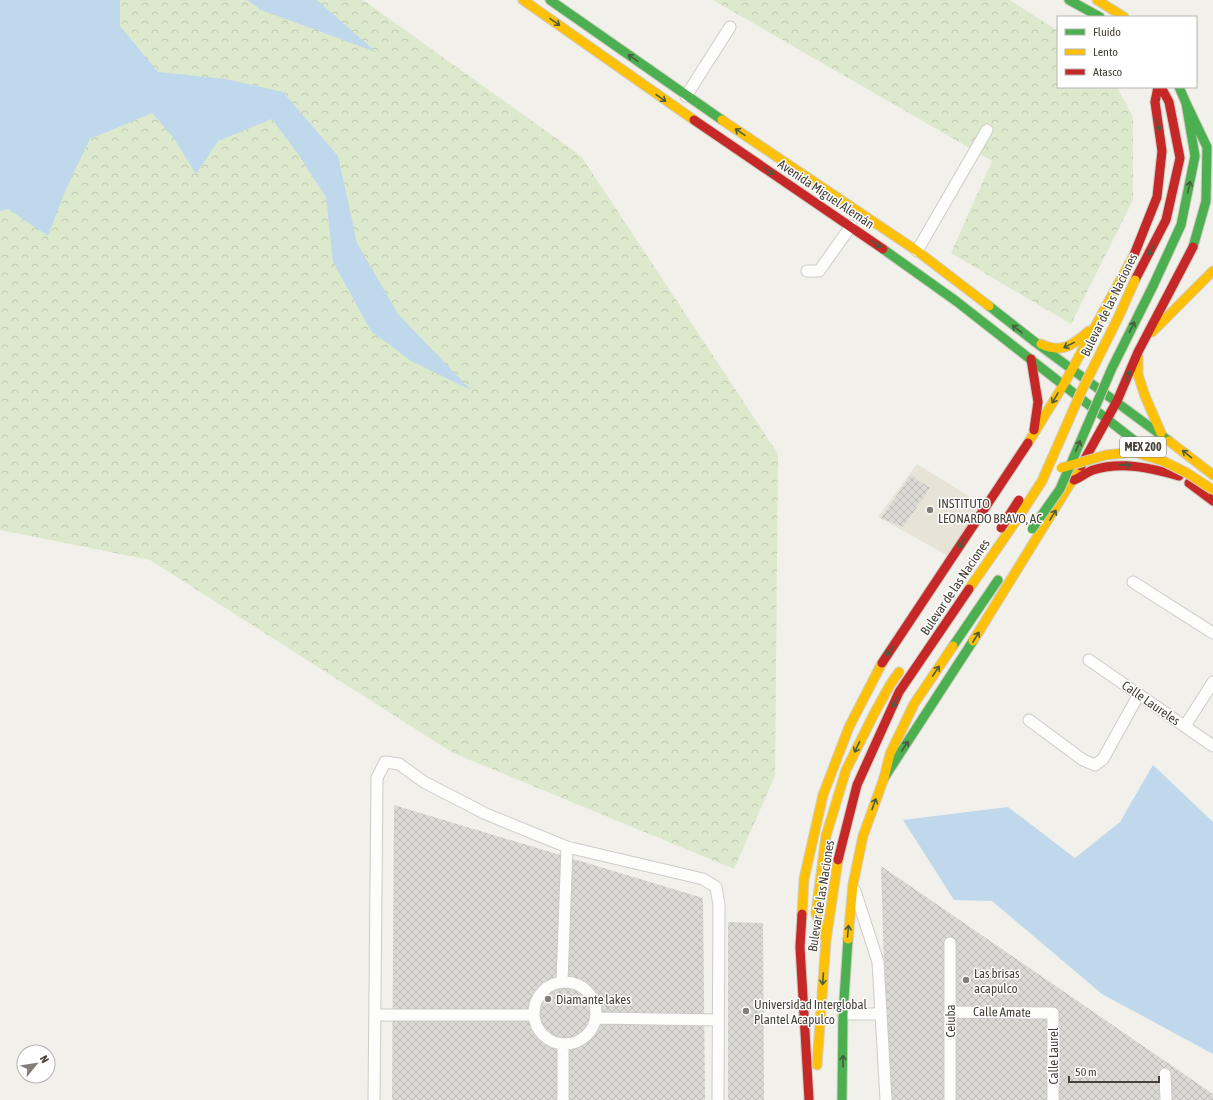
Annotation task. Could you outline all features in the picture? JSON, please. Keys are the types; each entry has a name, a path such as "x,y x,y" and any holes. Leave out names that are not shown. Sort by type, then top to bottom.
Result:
{"main road":[{"name":"Avenida Miguel Alemán","path":"523,0 673,106 851,226 956,300 1107,419"},
{"name":"Avenida Miguel Alemán","path":"550,0 686,96 917,251 1035,342 1117,401"},
{"path":"1069,0 1098,16"},
{"path":"1097,0 1122,16"},
{"path":"809,1100 800,947 804,879 824,795 849,727 885,658 1034,436 1134,255 1157,197 1162,151 1155,102 1158,88"},
{"name":"Bulevar de las Naciones","path":"815,1100 826,940 838,857 857,785 900,692 1042,481 1082,390 1166,220 1180,158 1169,102 1162,88"},
{"path":"884,778 960,664 1074,480 1117,401 1138,352 1192,251 1206,200 1207,146 1179,88"},
{"path":"1019,548 1060,489 1112,368 1181,225 1195,156 1186,103"},
{"path":"1146,338 1212,274"},
{"path":"1035,342 1055,349 1064,348 1079,340 1097,324"},
{"path":"1138,352 1138,374 1144,396 1161,434"},
{"path":"1031,359 1038,402 1034,436"},
{"name":"MEX 200","path":"1117,401 1213,475"},
{"name":"MEX 200","path":"1107,419 1213,501"},
{"path":"974,565 1020,500 1050,472 1067,466 1106,455 1134,452 1163,461 1188,472 1213,490"},
{"path":"1074,480 1094,470 1122,464 1150,468 1179,476"},
{"path":"842,1100 843,1014 848,933 853,884 863,836 884,778 890,754 914,704 1002,574"},
{"path":"826,940 816,913 826,836 846,770 874,714 890,685 903,666"}],"street":[{"path":"686,96 730,27"},
{"path":"917,251 987,130"},
{"path":"807,271 819,271 851,226"},
{"path":"1133,582 1213,634"},
{"name":"Calle Laureles","path":"1089,660 1213,746"},
{"path":"1185,726 1213,682"},
{"path":"1029,720 1083,760 1095,765 1103,759 1138,694"},
{"path":"374,1100 378,778 385,762 399,764 424,782 486,814 567,847 703,878 716,887 719,905 718,1100"},
{"path":"562,981 567,847"},
{"path":"853,884 878,962 886,1100"},
{"name":"Ceiuba","path":"950,943 950,1100"},
{"path":"562,981 576,984 588,992 595,1004 596,1018 588,1035 573,1044 563,1045 549,1041 538,1030 533,1015 534,1007 540,992 550,985 562,981"},
{"name":"Calle Amate","path":"950,1012 1053,1013"},
{"name":"Calle Laurel","path":"1053,1013 1053,1100"},
{"path":"843,1014 881,1014"},
{"path":"376,1015 533,1015"},
{"path":"596,1018 718,1020"},
{"path":"563,1045 563,1100"},
{"path":"1165,1074 1166,1100"}],"shaded area":[{"name":"INSTITUTO LEONARDO BRAVO, AC","path":"917,464 981,504 952,558 878,517"}],"green space":[{"path":"0,0 363,0 581,156 778,454 775,776 734,869 453,753 150,560 0,530"},
{"path":"713,0 1010,0 1057,30 1057,88 1118,88 1133,117 1133,200 1071,324 951,253 992,161"}],"water":[{"path":"0,0 120,0 120,26 158,72 226,79 283,92 338,156 357,243 398,314 471,390 411,361 371,331 333,262 326,197 298,154 272,119 218,141 196,174 173,137 152,113 90,139 66,189 48,236 8,209 0,211"},
{"path":"247,0 317,0 376,52 261,10"},
{"path":"1153,765 1213,822 1213,1054 1102,994 992,901 954,900 903,820 1008,807 1075,858 1120,822"}],"building":[{"path":"911,475 930,488 903,527 881,518"},
{"name":"Diamante lakes","path":"394,805 703,898 705,1100 392,1100"},
{"name":"Las brisas acapulco","path":"881,866 1213,1094 1213,1100 888,1100"},
{"name":"Universidad Interglobal Plantel Acapulco","path":"728,922 763,923 764,1100 728,1100"}],"traffic: fast":[{"path":"550,0 722,120"},
{"path":"1069,0 1098,16"},
{"path":"1153,286 1181,225 1195,156 1186,103 1179,88"},
{"path":"1186,103 1207,147 1206,201 1193,247"},
{"path":"883,249 956,301 1158,459"},
{"path":"1032,529 1060,489 1112,368 1153,286"},
{"path":"989,306 1169,441"},
{"path":"953,646 998,580"},
{"path":"884,778 973,641"},
{"path":"842,1100 843,1014 848,939"}],"traffic: slow":[{"path":"523,0 694,120"},
{"path":"1097,0 1122,16"},
{"path":"722,120 917,251 989,306"},
{"path":"1028,443 1064,384 1134,255"},
{"path":"1152,332 1213,271"},
{"path":"1018,518 1042,481 1082,390 1135,280"},
{"path":"1041,344 1048,347 1061,348 1072,344 1089,331"},
{"path":"1138,357 1138,375 1145,396 1161,433"},
{"path":"1169,441 1213,475"},
{"path":"1061,468 1106,455 1134,452 1163,461 1187,473 1213,490"},
{"path":"973,641 1081,466"},
{"path":"969,589 1018,518"},
{"path":"848,939 853,884 863,836 884,778 890,754 914,704 953,646"},
{"path":"802,914 804,879 823,795 849,727 882,663"},
{"path":"825,938 816,913 826,836 846,770 874,714 899,672"},
{"path":"817,1065 826,940 838,860"}],"traffic: jam":[{"path":"1134,255 1157,197 1162,151 1155,102 1158,88"},
{"path":"1135,280 1166,220 1180,158 1169,102 1162,88"},
{"path":"694,120 883,249"},
{"path":"1081,466 1117,401 1138,352 1193,247"},
{"path":"1031,359 1038,402 1034,430"},
{"path":"882,663 1028,443"},
{"path":"1074,480 1093,470 1115,466 1147,468 1179,476"},
{"path":"1189,483 1213,501"},
{"path":"1001,528 1019,500"},
{"path":"838,860 857,785 899,692 969,589"},
{"path":"802,914 800,947 809,1100"}],"place":[{"name":"INSTITUTO LEONARDO BRAVO, AC","path":"930,510"},
{"name":"Las brisas acapulco","path":"966,980"},
{"name":"Diamante lakes","path":"548,999"},
{"name":"Universidad Interglobal Plantel Acapulco","path":"746,1011"}]}
